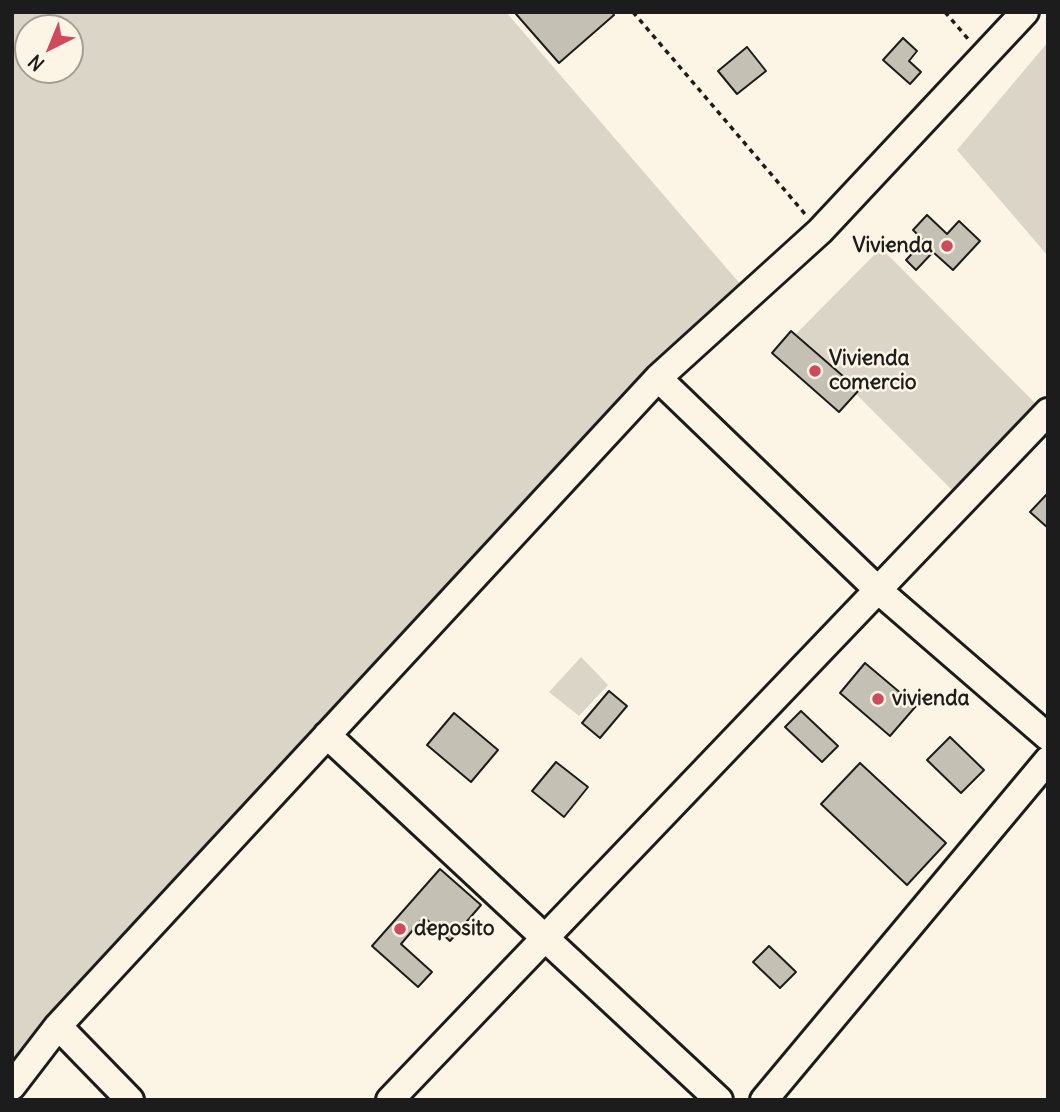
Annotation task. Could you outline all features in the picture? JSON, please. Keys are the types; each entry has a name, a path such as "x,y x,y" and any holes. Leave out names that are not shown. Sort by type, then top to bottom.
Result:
{"street":[{"path":"12,1086 58,1026 658,378 820,231 1025,12"},
{"path":"658,378 878,590 1048,737"},
{"path":"390,1100 1048,412"},
{"path":"327,735 719,1100"},
{"path":"764,1100 1048,760"},
{"path":"58,1026 130,1100"}],"path":[{"path":"633,12 820,231"},
{"path":"945,12 983,57"}],"shaded area":[{"path":"12,12 506,12 754,300 350,709 12,1076"},
{"path":"1048,42 1048,256 957,150"},
{"path":"881,248 1039,407 954,492 796,334"},
{"path":"581,657 608,685 579,716 549,692"}],"building":[{"path":"612,12 614,15 559,63 516,14"},
{"path":"903,38 917,51 909,61 921,72 910,84 883,60"},
{"path":"747,47 766,71 737,94 718,71"},
{"name":"Vivienda","path":"927,215 947,234 959,221 980,241 953,270 933,252 916,270 906,260 924,241 913,230"},
{"name":"Vivienda comercio","path":"791,331 859,390 839,412 772,353"},
{"path":"1048,493 1048,528 1030,512"},
{"name":"vivienda","path":"865,663 916,706 890,736 840,693"},
{"path":"609,691 627,706 600,738 582,723"},
{"path":"801,711 838,746 822,762 785,727"},
{"path":"454,713 498,750 471,782 427,745"},
{"name":"vivienda","path":"950,737 984,770 961,793 927,760"},
{"path":"556,762 588,787 564,817 532,791"},
{"path":"860,763 946,843 907,885 821,804"},
{"name":"deposito","path":"440,869 481,905 450,941 424,917 401,944 432,972 418,987 372,946"},
{"path":"769,946 796,972 780,988 753,962"}],"place":[{"name":"Vivienda","path":"947,246"},
{"name":"Vivienda comercio","path":"815,371"},
{"name":"vivienda","path":"878,699"},
{"name":"deposito","path":"400,929"}]}
